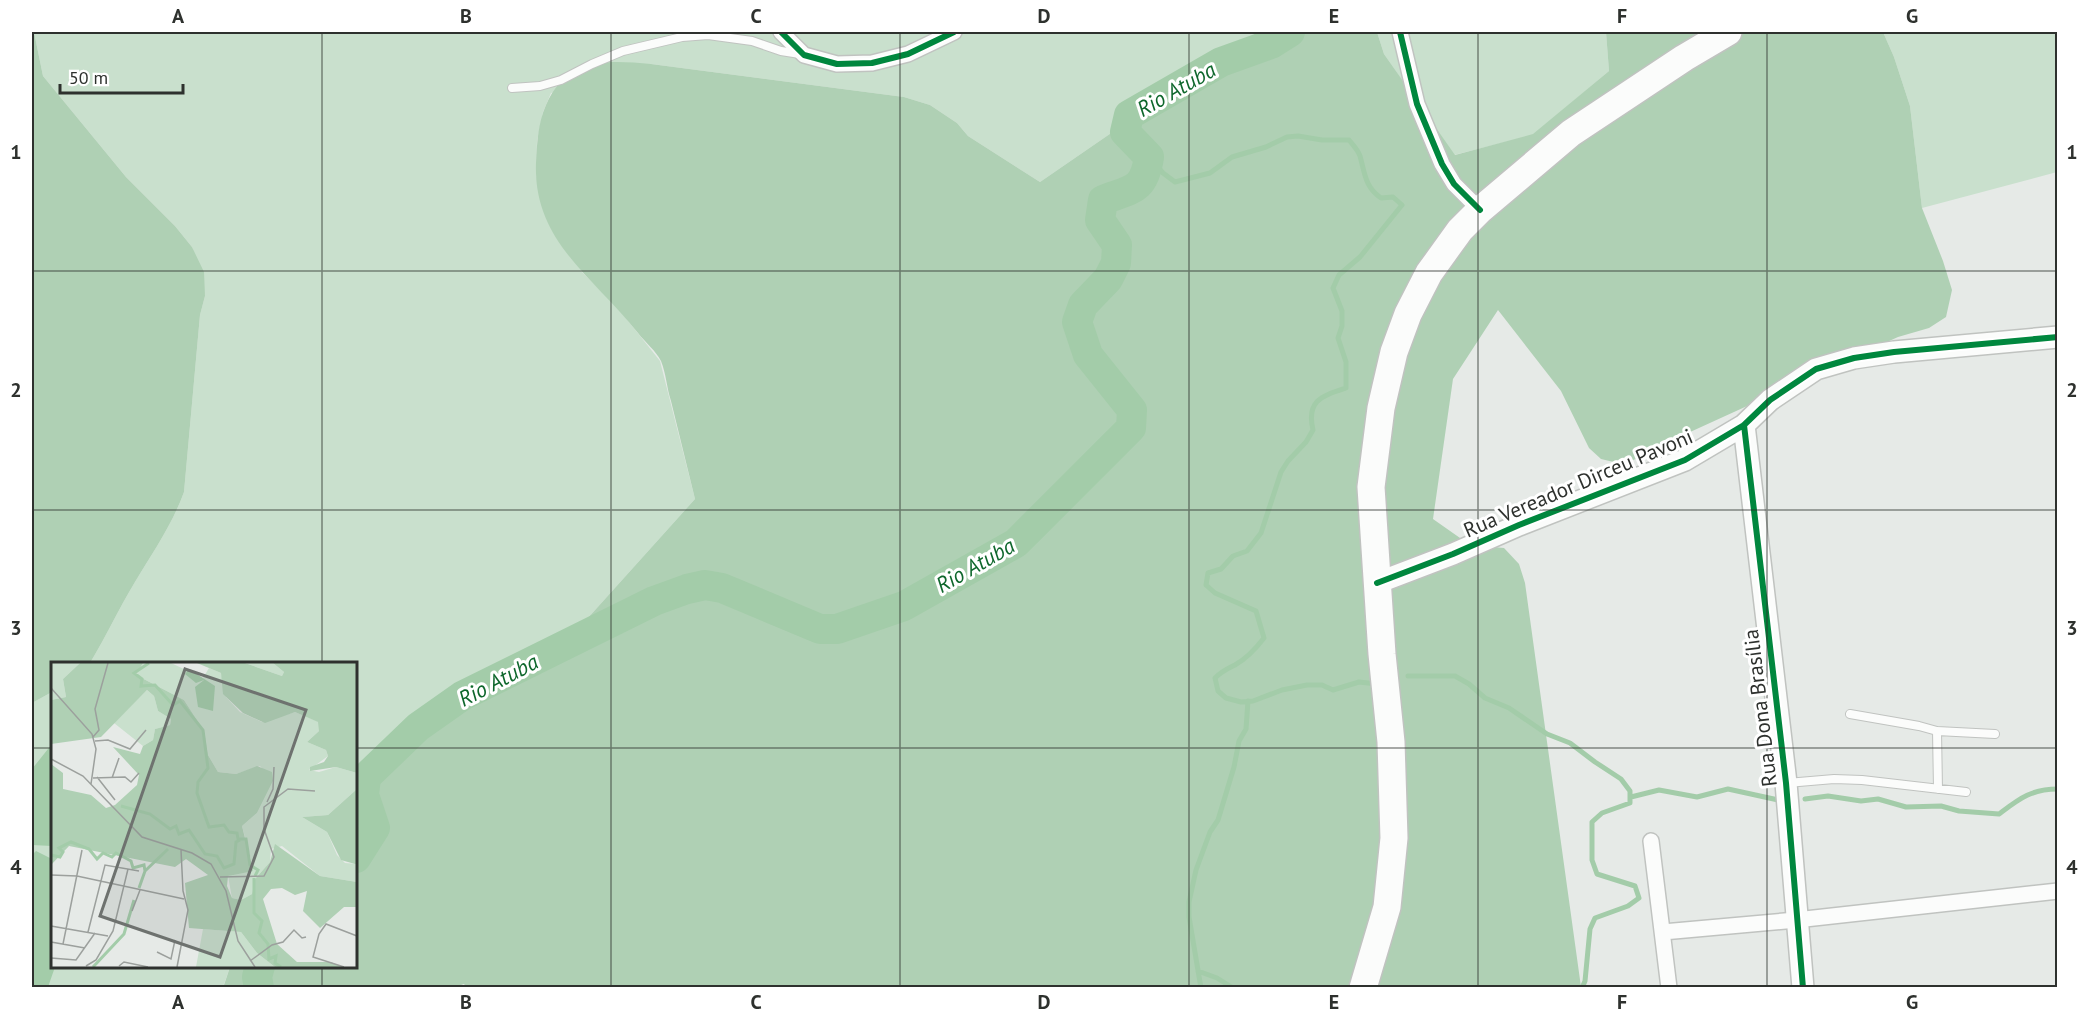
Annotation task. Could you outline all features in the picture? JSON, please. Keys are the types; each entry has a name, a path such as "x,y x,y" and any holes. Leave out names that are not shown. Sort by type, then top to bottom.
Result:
{"highway":[{"path":"1363,987 1387,907 1394,838 1392,742 1382,654 1371,487 1380,408 1394,352 1408,314 1429,273 1460,230 1480,210 1570,133 1728,32"}],"street":[{"path":"781,32 804,55 837,64 872,63 908,54 954,32"},
{"path":"1400,32 1417,104 1442,164 1454,184 1480,210"},
{"name":"Rua Vereador Dirceu Pavoni","path":"1377,583 1685,460 1744,425 1770,400 1816,369 1854,358 1894,352 2058,337"},
{"name":"Rua Dona Brasília","path":"1744,425 1786,783 1803,987"},
{"path":"1651,841 1669,987"},
{"path":"1663,932 2058,891"}],"lane":[{"path":"512,88 540,86 561,80 623,51 682,37 708,35 741,40 804,55"},
{"path":"1850,714 1936,731 1995,734"},
{"path":"1936,731 1938,789"},
{"path":"1786,783 1834,779 1862,780 1966,792"}],"shaded area":[{"path":"32,32 34,32 43,76 126,177 175,226 192,247 204,272 205,296 200,315 184,492 179,504 91,662 51,662 51,693 32,703"},
{"path":"34,32 1258,32 1040,182 968,136 957,123 930,105 904,97 651,64 551,93 543,112 537,141 536,176 582,272 617,307 660,361 695,499 587,619 462,688 426,716 357,802 357,662 91,662 168,527 184,492 200,315 205,296 192,247 175,226 126,177 43,76"},
{"path":"1258,32 1377,32 1384,54 1455,155 1533,134 1609,71 1606,32 1883,32 1910,106 1922,208 1952,290 1946,317 1929,328 1898,337 1677,438 1647,455 1622,464 1601,459 1589,448 1561,391 1498,310 1453,379 1433,519 1470,545 1504,548 1519,564 1525,583 1581,987 467,988 464,984 452,988 223,988 230,968 357,968 357,802 426,716 462,688 587,619 695,499 661,361 621,313 569,257 555,237 544,215 538,191 536,163 538,133 546,105 555,89 565,78 590,65 619,62 651,64 904,97 930,105 957,123 968,136 1040,182"},
{"path":"1377,32 1606,32 1609,71 1533,135 1454,155 1384,54"},
{"path":"1883,32 2057,32 2057,172 1922,208 1910,106"},
{"path":"51,693 51,968 230,968 223,987 32,987 32,703"},
{"path":"51,745 51,846 32,845 32,769"},
{"path":"36,851 51,858 51,968 55,968 48,987 32,987 32,855"}],"waterway":[{"name":"Rio Atuba","path":"357,856 375,828 364,795 366,777 418,727 462,696 654,601 705,585 722,588 820,629 837,629 904,606 1016,543 1131,428 1132,410 1088,355 1077,322 1083,305 1108,279 1116,263 1117,245 1100,220 1103,200 1135,187 1144,177 1147,168 1149,157 1125,132 1129,115 1221,62 1271,44 1290,32"},
{"path":"1149,157 1163,173 1175,182 1210,173 1232,157 1266,147 1287,137 1349,140 1359,154 1366,180 1376,194 1381,198 1393,197 1402,205 1360,257 1339,275 1333,288 1342,311 1342,326 1338,338 1346,362 1346,388 1323,397 1314,406 1311,420 1313,430 1281,472 1261,533 1247,551 1233,556 1221,569 1208,573 1206,585 1215,593 1256,611 1264,638 1243,660 1215,678 1218,691 1226,698 1241,702 1253,701 1282,690 1307,685 1322,685 1333,690 1359,682 1377,684"},
{"path":"1408,676 1455,676 1469,684 1485,698 1509,708 1547,734 1570,743 1621,779 1630,791 1630,803 1602,813 1592,822 1592,860 1597,874 1635,886 1639,898 1628,906 1595,918 1590,929 1585,981 1582,988"},
{"path":"1201,988 1189,917 1189,902 1196,870 1210,832 1218,820 1234,767 1239,741 1246,729 1248,701"},
{"path":"1631,797 1659,790 1697,797 1728,789 1783,801"},
{"path":"1805,799 1828,796 1861,801 1878,799 1906,807 1941,806 1959,811 1999,814 2019,799 2033,793 2058,789"},
{"name":"Rio Atuba","path":"259,968 257,977 259,988"},
{"path":"1198,971 1217,978 1233,988"}],"cycle path":[{"path":"781,32 804,55 837,64 872,63 908,54 954,32"},
{"path":"1400,32 1417,104 1442,164 1454,184 1480,210"},
{"path":"1377,583 1685,460 1744,425 1770,400 1816,369 1854,358 1894,352 2058,337"},
{"path":"1744,425 1786,783 1803,988"}]}
